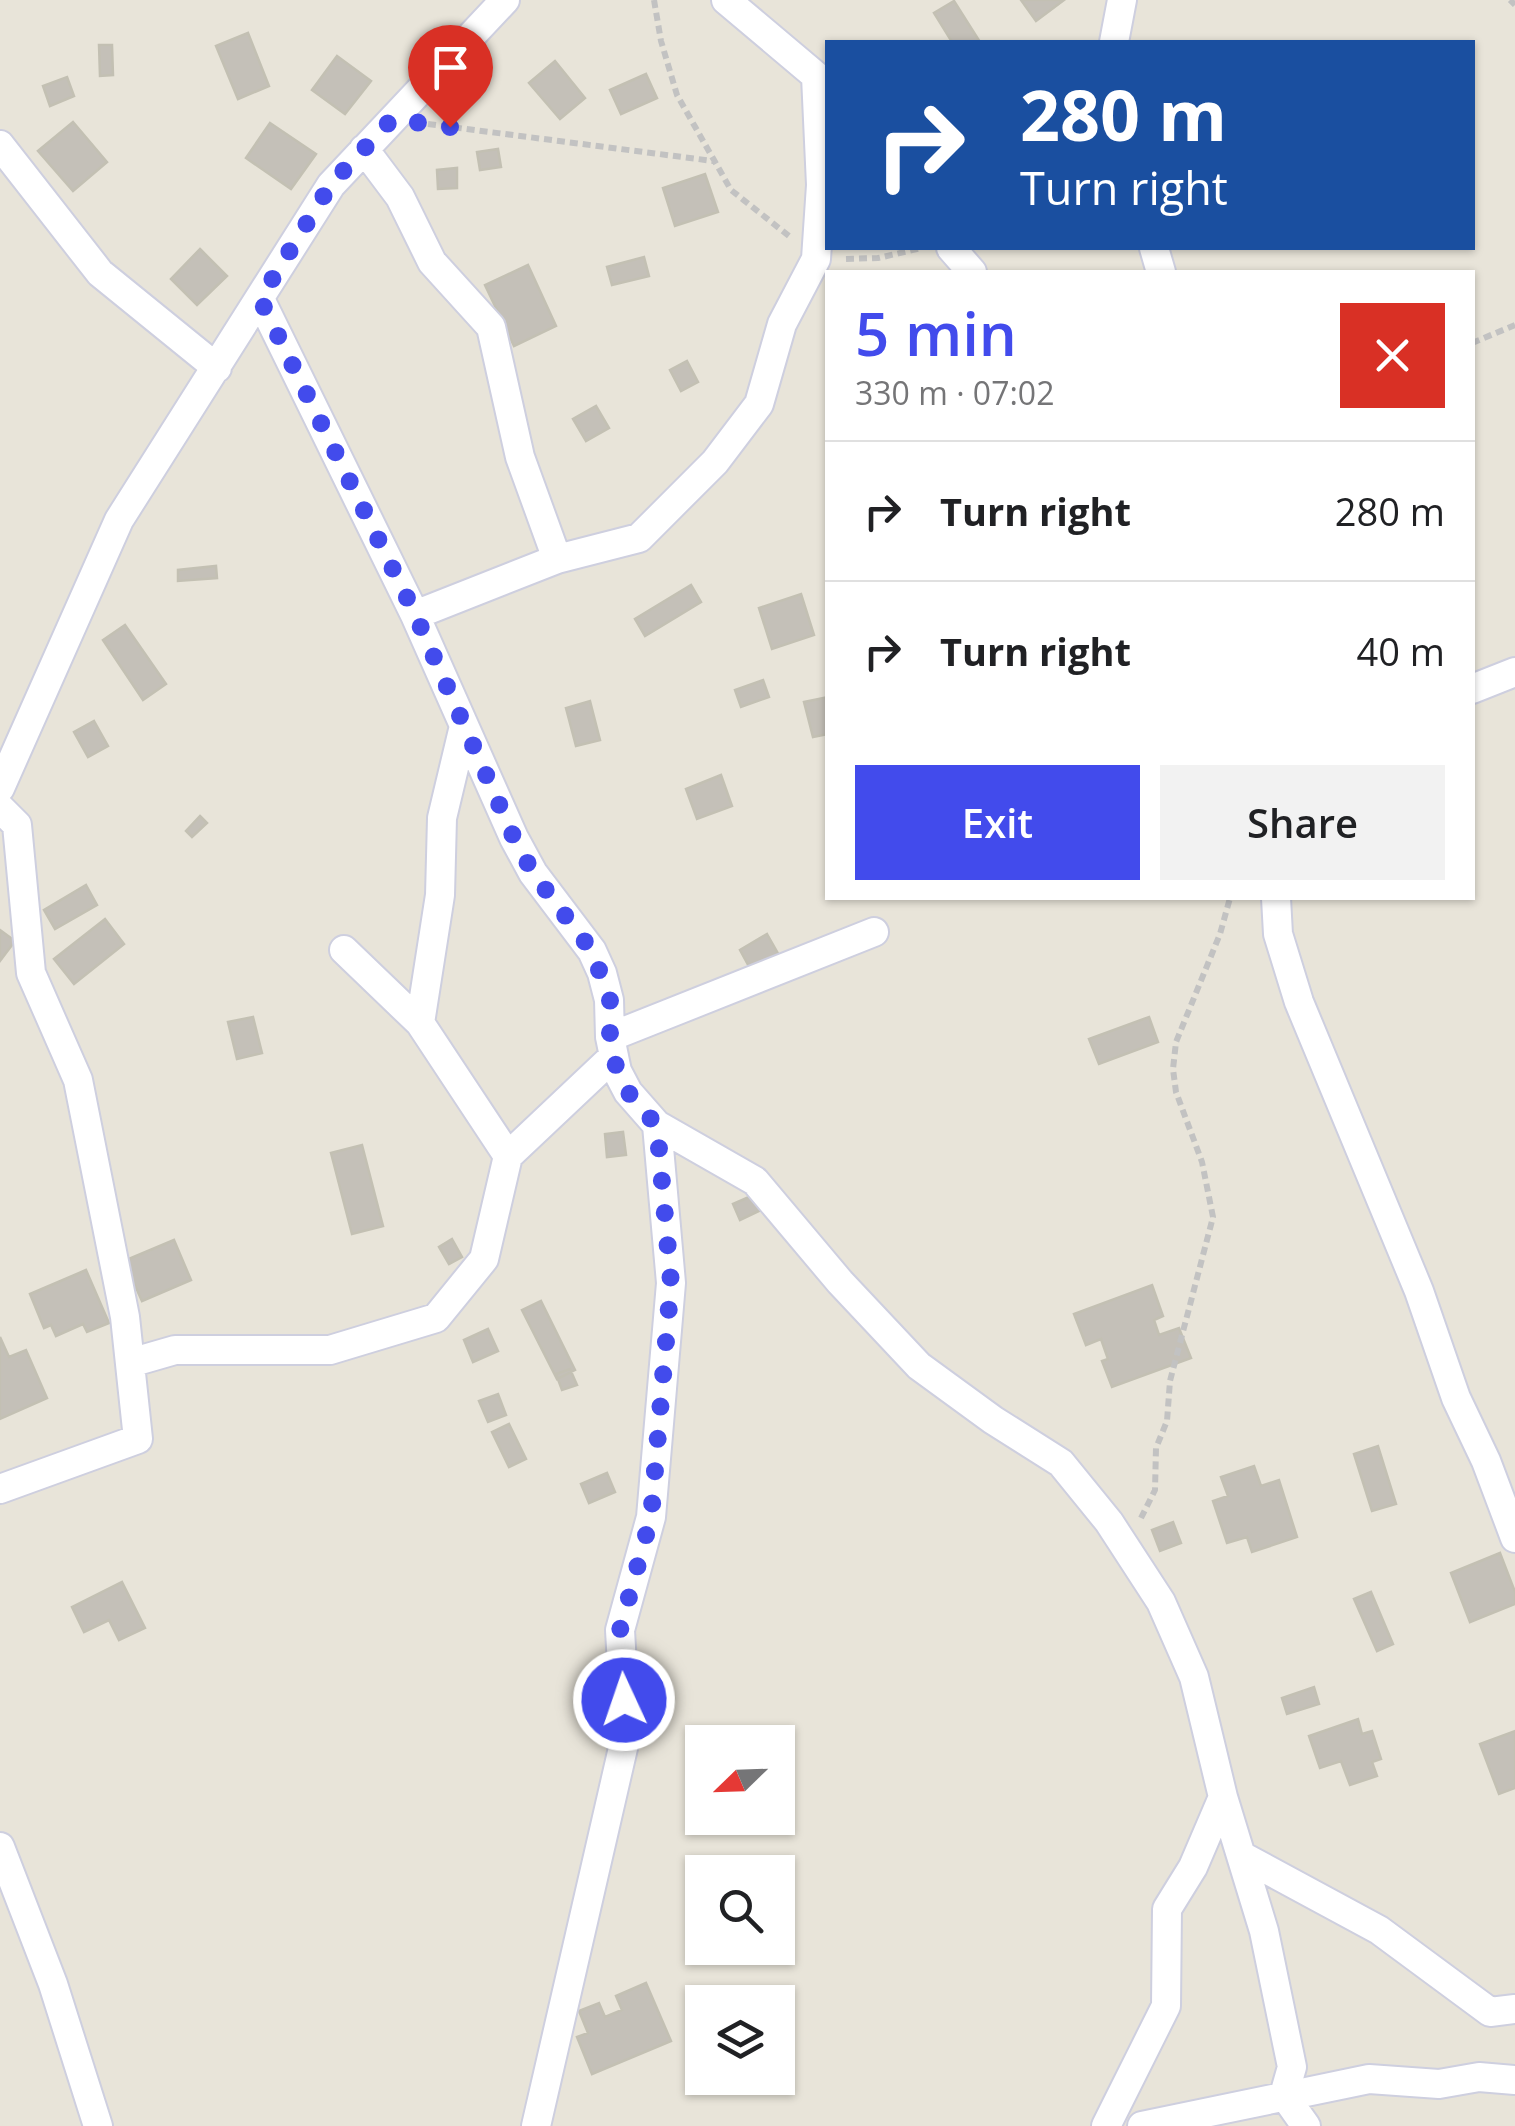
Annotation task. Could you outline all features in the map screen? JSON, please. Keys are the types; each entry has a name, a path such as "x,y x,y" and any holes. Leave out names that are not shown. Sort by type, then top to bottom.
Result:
{"street":[{"path":"0,788 12,738 120,520 331,184 505,0"},
{"path":"415,614 557,559 638,538 715,462 759,404 782,324 817,252 822,81 726,0"},
{"path":"1114,40 1122,0"},
{"path":"0,145 100,274 216,368"},
{"path":"364,148 400,197 432,262 491,327 520,458 557,559"},
{"path":"953,250 970,270"},
{"path":"260,299 415,614 514,838 533,873 592,951 610,1000 612,1047 628,1092 657,1126 755,1182 840,1282 920,1366 993,1420 1061,1463 1109,1522 1161,1602 1194,1677 1223,1797 1264,1931 1292,2068 1284,2095"},
{"path":"1475,688 1515,672"},
{"path":"420,1023 440,895 442,818 464,726"},
{"path":"0,808 17,824 31,973 78,1080 125,1317 138,1439 0,1488"},
{"path":"1276,900 1278,934 1299,1002 1419,1291 1456,1398 1486,1460 1515,1538"},
{"path":"130,1363 174,1350 330,1350 436,1318 484,1259 508,1156 612,1047 874,932"},
{"path":"344,950 420,1023 508,1156"},
{"path":"536,2126 626,1735 620,1630 651,1517 671,1283 657,1126"},
{"path":"1106,2126 1166,2006 1167,1908 1193,1867 1223,1797"},
{"path":"0,1847 53,1984 98,2126"},
{"path":"1242,1856 1378,1930 1490,2012 1515,2009"},
{"path":"1142,2126 1369,2079 1440,2084 1479,2076 1515,2080"},
{"path":"1284,2095 1306,2126"}],"path":[{"path":"654,0 676,96 731,190 751,208 817,252 833,258 856,260 912,250"},
{"path":"392,119 714,161"},
{"path":"1475,341 1515,326"},
{"path":"1109,1522 1132,1523 1142,1518 1155,1490 1156,1448 1167,1420 1170,1381 1213,1217 1210,1191 1172,1070 1176,1042 1220,934 1229,900"}],"building":[{"path":"1021,0 1064,0 1036,21"},
{"path":"954,1 979,40 951,40 934,13"},
{"path":"248,33 269,86 238,99 216,46"},
{"path":"99,45 112,45 113,75 100,76"},
{"path":"337,56 371,81 345,114 312,90"},
{"path":"555,61 585,98 560,119 529,83"},
{"path":"646,74 657,98 621,114 610,90"},
{"path":"67,77 74,96 50,106 43,86"},
{"path":"73,122 107,162 73,191 38,151"},
{"path":"270,123 316,154 291,189 246,158"},
{"path":"498,149 501,167 480,170 477,152"},
{"path":"457,168 457,188 438,189 437,170"},
{"path":"705,174 718,212 675,226 663,188"},
{"path":"200,249 227,276 197,305 171,279"},
{"path":"644,257 649,276 612,285 607,267"},
{"path":"528,265 556,326 514,346 485,285"},
{"path":"687,361 698,382 681,391 670,370"},
{"path":"596,406 609,428 586,441 573,419"},
{"path":"216,566 217,578 178,581 178,570"},
{"path":"691,585 701,602 645,636 635,619"},
{"path":"801,594 814,635 772,649 759,608"},
{"path":"125,625 166,684 143,700 103,640"},
{"path":"763,680 769,697 741,707 735,690"},
{"path":"825,698 825,735 813,737 804,702"},
{"path":"590,701 600,740 576,746 566,708"},
{"path":"94,721 108,746 88,757 74,732"},
{"path":"721,775 732,806 697,819 686,789"},
{"path":"200,816 207,823 192,837 186,831"},
{"path":"86,885 97,905 55,929 44,910"},
{"path":"105,919 124,944 74,984 54,959"},
{"path":"0,930 15,941 0,961"},
{"path":"767,934 780,957 752,972 740,950"},
{"path":"253,1017 262,1053 237,1059 228,1022"},
{"path":"1149,1017 1158,1042 1099,1064 1089,1039"},
{"path":"623,1132 626,1155 607,1157 605,1134"},
{"path":"362,1145 383,1226 352,1234 331,1153"},
{"path":"756,1194 763,1209 740,1220 733,1204"},
{"path":"452,1239 462,1257 449,1264 439,1247"},
{"path":"174,1240 191,1280 142,1301 124,1261"},
{"path":"86,1270 109,1323 87,1332 83,1324 56,1336 51,1325 44,1328 30,1294"},
{"path":"1152,1285 1163,1316 1154,1320 1159,1335 1179,1328 1191,1358 1112,1387 1102,1361 1108,1359 1101,1339 1086,1345 1074,1314"},
{"path":"541,1301 575,1370 557,1379 522,1310"},
{"path":"488,1329 498,1351 473,1362 464,1340"},
{"path":"0,1337 9,1357 26,1350 47,1398 0,1419"},
{"path":"570,1369 577,1385 562,1390 556,1374"},
{"path":"498,1394 506,1415 488,1422 479,1401"},
{"path":"509,1424 526,1459 509,1467 492,1432"},
{"path":"1378,1446 1396,1504 1372,1511 1354,1454"},
{"path":"1254,1466 1261,1486 1279,1480 1297,1537 1252,1552 1247,1537 1227,1543 1213,1501 1228,1496 1221,1477"},
{"path":"607,1473 615,1492 589,1503 581,1484"},
{"path":"1173,1522 1181,1543 1160,1551 1152,1530"},
{"path":"1500,1553 1515,1592 1515,1604 1470,1622 1451,1573"},
{"path":"122,1582 145,1628 119,1640 109,1620 84,1632 72,1607"},
{"path":"1371,1592 1393,1644 1377,1651 1354,1599"},
{"path":"1314,1687 1319,1704 1287,1714 1282,1698"},
{"path":"1358,1719 1362,1734 1372,1731 1381,1759 1372,1762 1377,1776 1350,1785 1341,1761 1320,1768 1309,1736"},
{"path":"1515,1731 1515,1788 1499,1794 1480,1744"},
{"path":"646,1983 671,2041 592,2074 577,2037 588,2033 579,2011 599,2003 605,2017 622,2010 616,1996"}],"route":[{"path":"450,127 392,119 331,184 260,299 415,614 514,838 533,873 592,951 610,1000 610,1037 617,1071 628,1092 657,1126 671,1283 651,1517 620,1630 624,1700"}]}
